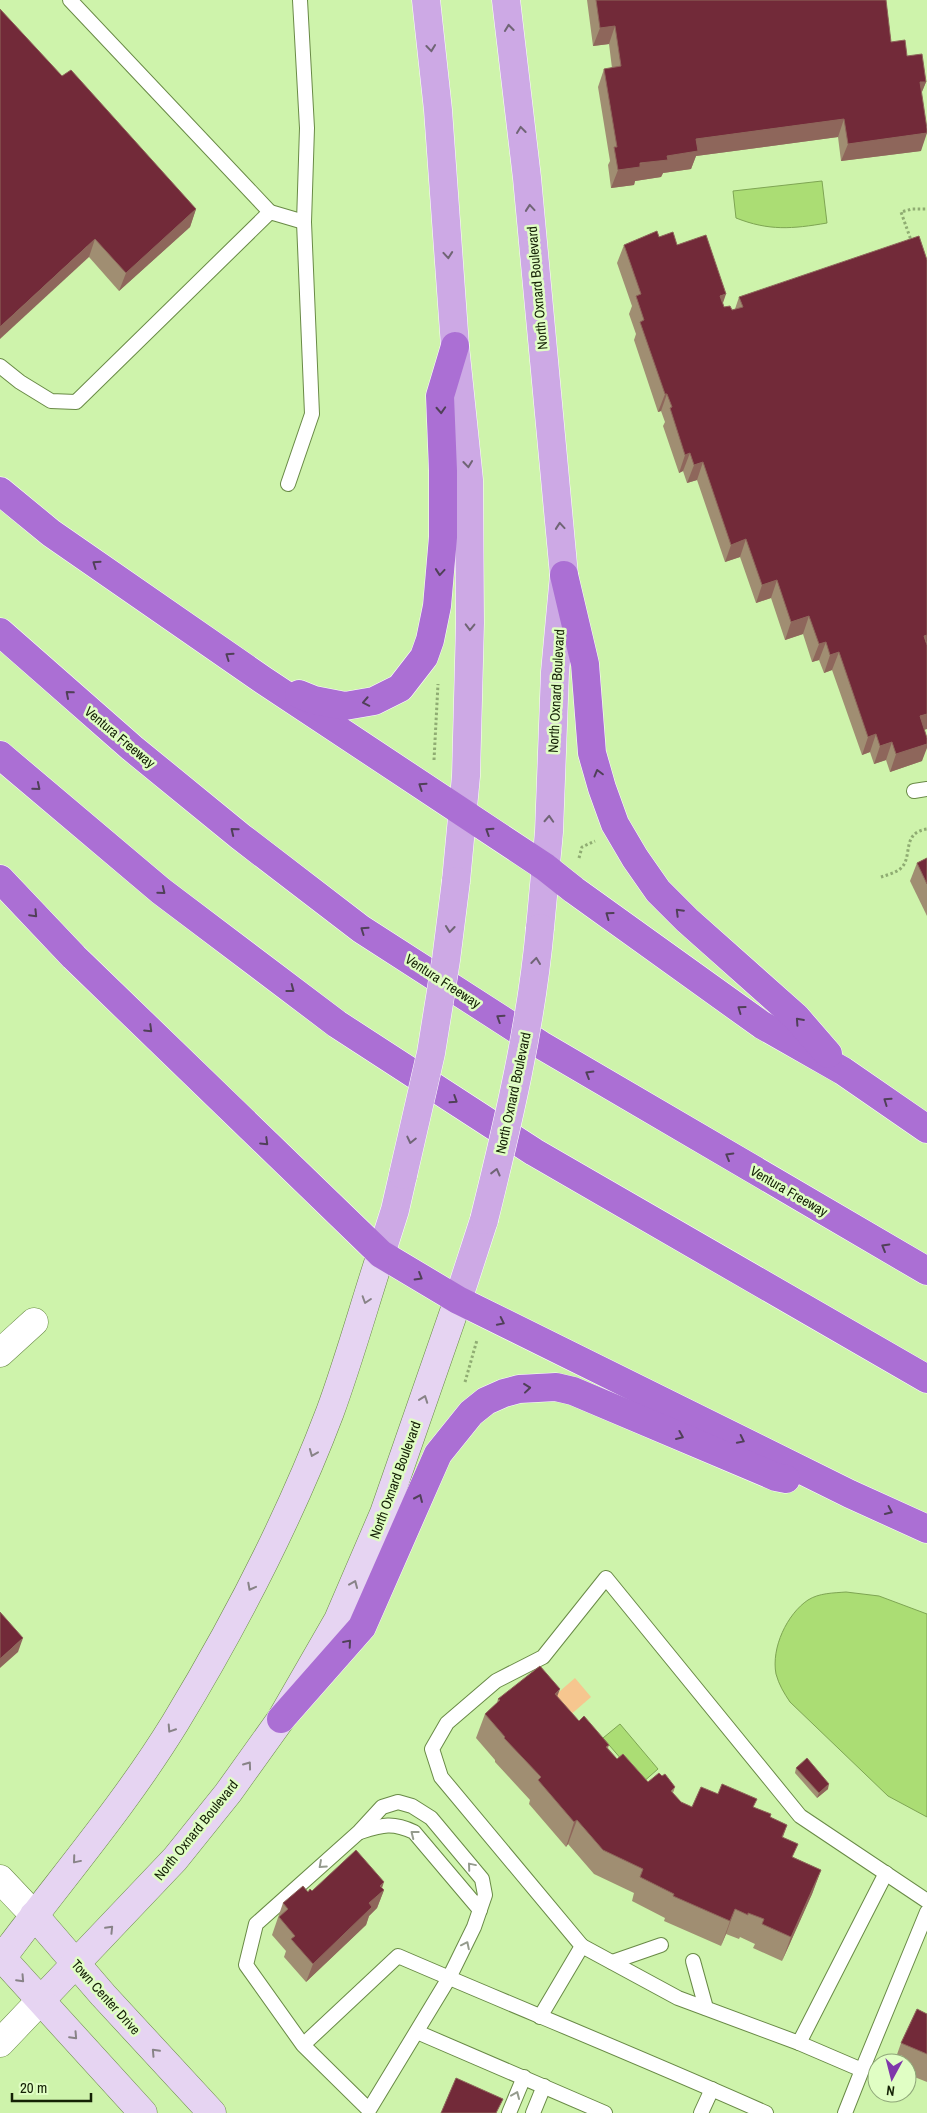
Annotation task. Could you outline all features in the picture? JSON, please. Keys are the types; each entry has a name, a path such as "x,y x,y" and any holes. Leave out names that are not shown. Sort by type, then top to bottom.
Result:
{"highway":[{"path":"263,680 314,700 345,706 374,701 400,688 424,657 430,640 437,606 443,537 444,471 440,396 455,346"},
{"path":"0,491 51,533 263,680 462,814 545,867 574,890 762,1025 842,1070 927,1129"},
{"path":"564,575 585,664 592,753 615,824 635,858 658,891 687,920 796,1016 842,1070"},
{"name":"Ventura Freeway","path":"0,632 139,754 241,837 361,929 549,1050 927,1271"},
{"path":"0,755 161,891 337,1024 534,1152 927,1379"},
{"path":"0,879 74,957 381,1254 458,1300 850,1494 927,1529"},
{"path":"282,1719 362,1627 438,1454 471,1413 486,1401 504,1393 538,1387 573,1391 776,1477 850,1494"}],"main road":[{"path":"143,2113 1,1958 111,1818 174,1724 222,1642 274,1544 324,1428 381,1254 395,1210 431,1052 446,960 466,776 470,623 469,480 455,346 438,110 426,0"},
{"name":"North Oxnard Boulevard","path":"41,2000 175,1859 228,1793 282,1719 338,1620 384,1513 458,1300 484,1220 503,1141 528,1024 540,928 549,832 555,672 564,575 527,178 506,0"},
{"name":"Town Center Drive","path":"34,1914 76,1964 212,2113"}],"street":[{"path":"0,1353 34,1322"},
{"name":"Town Center Drive","path":"0,1879 34,1914"},
{"name":"North Oxnard Boulevard","path":"0,2043 41,2000"}],"lane":[{"path":"70,0 270,212 304,222"},
{"path":"288,484 312,414 304,222 307,128 300,0"},
{"path":"0,366 20,382 51,401 76,402 270,212"},
{"path":"862,2070 799,2043 678,1998 582,1946 441,1777 432,1749 447,1723 496,1681 543,1657 606,1578 800,1816 927,1901"},
{"path":"398,1802 412,1806 431,1818 482,1880 485,1895 480,1910 474,1927 449,1978 369,2111 303,2045 246,1965 256,1924 359,1832 382,1807 398,1802"},
{"path":"359,1832 378,1827 399,1825 414,1832 480,1910"},
{"path":"799,2043 886,1873"},
{"path":"844,2113 927,1912"},
{"path":"540,2017 582,1946"},
{"path":"612,1962 662,1946"},
{"path":"303,2045 398,1956 766,2113"},
{"path":"694,1961 706,2008"},
{"path":"417,2032 605,2113"},
{"path":"509,2113 524,2077"},
{"path":"533,2113 544,2086"},
{"path":"701,2113 712,2089"}],"path":[{"path":"914,249 901,212 912,209 927,209"},
{"path":"434,766 437,679"},
{"path":"881,877 899,869 904,863 908,842 914,834 927,829"},
{"path":"577,863 582,847 597,840"},
{"path":"465,1383 478,1337"}],"shaded area":[{"path":"822,181 827,223 781,228 759,225 736,218 733,191"},
{"path":"846,1592 879,1596 927,1614 927,1817 888,1796 790,1702 777,1678 775,1664 778,1643 782,1632 793,1614 800,1606 812,1598 826,1594"},
{"path":"575,1678 591,1697 568,1717 552,1698"},
{"path":"620,1724 658,1769 642,1783 603,1738"}],"building":[{"path":"596,0 886,0 891,42 905,40 907,56 922,54 926,82 920,82 927,133 848,144 844,119 696,139 698,151 667,156 668,160 640,163 640,167 618,170 614,147 617,147 604,69 621,66 615,26 600,28"},
{"path":"0,9 62,76 71,70 196,209 126,273 95,239 0,327"},
{"path":"657,231 659,237 673,232 677,245 706,235 726,294 720,296 724,307 730,306 732,310 743,307 739,297 919,236 927,260 927,635 924,636 927,645 927,714 920,716 927,744 896,754 892,742 880,746 876,734 868,737 839,652 830,655 826,642 819,644 809,616 791,622 777,580 762,585 746,539 731,545 703,462 694,465 690,453 685,455 670,408 672,407 667,394 665,394 640,322 644,320 636,296 641,294 624,245"},
{"path":"927,858 927,884 917,863"},
{"path":"0,1612 23,1638 0,1659"},
{"path":"540,1666 560,1689 555,1694 579,1721 584,1716 609,1745 606,1747 617,1759 623,1754 648,1782 659,1773 662,1776 665,1774 675,1787 671,1791 681,1802 692,1807 701,1787 718,1794 722,1784 757,1799 753,1807 771,1814 770,1817 787,1825 782,1837 798,1844 792,1857 821,1870 791,1937 762,1924 764,1919 748,1913 748,1915 735,1909 730,1921 673,1896 674,1894 640,1877 643,1869 603,1850 577,1820 574,1822 538,1780 541,1777 504,1738 485,1714 500,1700 498,1699"},
{"path":"807,1758 829,1784 819,1793 796,1768"},
{"path":"356,1850 384,1882 380,1886 384,1890 369,1903 372,1907 313,1964 291,1939 295,1936 279,1917 288,1909 283,1903 303,1886 308,1892 310,1889 312,1891"},
{"path":"917,2009 927,2014 927,2054 901,2043"},
{"path":"456,2078 503,2099 496,2113 441,2113"}]}
